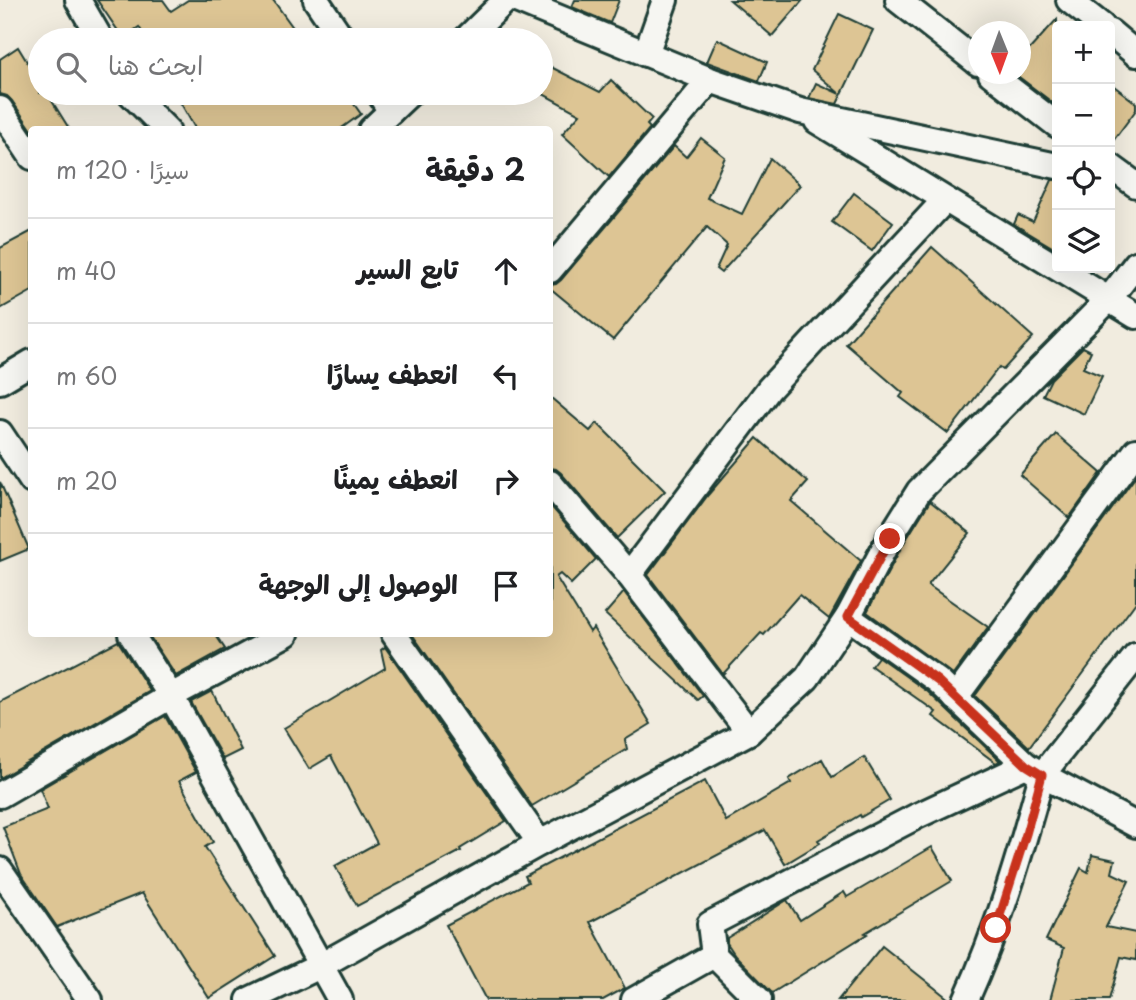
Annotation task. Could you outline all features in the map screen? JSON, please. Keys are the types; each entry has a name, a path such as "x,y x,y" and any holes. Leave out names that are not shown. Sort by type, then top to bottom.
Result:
{"street":[{"path":"78,0 94,28"},
{"path":"316,0 335,28"},
{"path":"477,28 506,0"},
{"path":"516,0 710,80 800,111 1052,165"},
{"path":"646,54 665,0"},
{"path":"898,0 968,55"},
{"path":"1069,0 1096,21"},
{"path":"1115,37 1136,54"},
{"path":"553,266 710,80"},
{"path":"1005,84 1052,121"},
{"path":"142,105 163,126"},
{"path":"373,126 384,105"},
{"path":"0,108 28,151"},
{"path":"800,111 1136,316"},
{"path":"629,575 769,389 945,200"},
{"path":"249,1000 320,966 540,843 749,732 807,678 848,617 919,491 1109,299 1136,264"},
{"path":"0,381 28,364"},
{"path":"0,432 28,475"},
{"path":"955,698 1136,451"},
{"path":"553,486 629,575 749,732"},
{"path":"848,617 938,681 1034,770 1136,825"},
{"path":"133,637 171,696 340,1000"},
{"path":"0,795 171,696 280,637"},
{"path":"396,637 540,843"},
{"path":"760,1000 714,955 710,924 916,816 1034,770 1136,656"},
{"path":"967,1000 996,928 1026,834 1034,770"},
{"path":"0,870 90,1000"},
{"path":"634,1000 714,955"}],"building":[{"path":"97,0 163,0 171,11 188,0 273,0 293,28 139,27 116,28"},
{"path":"575,0 619,0 610,23 572,7"},
{"path":"730,0 803,0 772,36"},
{"path":"839,14 873,30 837,104 809,98 816,83 840,94 812,70"},
{"path":"1052,25 1052,102 1028,84 1031,84 1031,48"},
{"path":"717,39 767,62 759,81 707,62"},
{"path":"18,47 28,63 28,105 54,105 68,126 29,126 12,101 0,94 0,59"},
{"path":"553,68 600,92 611,80 652,119 647,125 650,128 609,177 562,134 580,114 553,99"},
{"path":"1115,87 1136,103 1136,110 1115,138"},
{"path":"182,105 355,105 361,114 344,126 194,126"},
{"path":"701,138 725,157 707,198 742,214 770,158 800,185 721,273 716,269 727,245 707,227 613,340 553,290 553,284 561,280 674,146 686,157"},
{"path":"1052,180 1052,247 1014,224 1018,215 1033,222"},
{"path":"854,193 893,222 872,251 832,222"},
{"path":"28,233 28,293 0,309 0,248"},
{"path":"932,247 1033,337 1003,370 999,367 948,433 900,397 903,393 846,344"},
{"path":"1083,347 1091,351 1083,368 1102,376 1084,414 1043,395 1051,379"},
{"path":"553,400 590,431 597,423 665,491 617,538 553,468"},
{"path":"1056,434 1101,473 1069,518 1020,475"},
{"path":"757,438 808,482 791,501 861,561 829,619 799,595 764,635 761,633 723,674 648,575 708,495"},
{"path":"1136,476 1136,602 1029,747 975,696"},
{"path":"0,482 28,549 0,561"},
{"path":"930,501 970,533 928,585 988,627 953,675 867,612 902,546"},
{"path":"553,509 596,559 571,584 560,574 556,577 590,632 593,628 651,724 625,740 627,749 532,806 414,637 553,637"},
{"path":"624,592 703,696 698,700 605,614"},
{"path":"150,637 217,637 225,649 176,676"},
{"path":"118,641 150,691 0,778 0,702"},
{"path":"385,647 506,821 460,849 461,851 357,906 335,866 377,843 331,756 309,769 284,728 385,668 381,650"},
{"path":"866,648 928,692 1000,761 996,763 933,716 936,712 871,666 878,657"},
{"path":"212,691 241,750 223,759 191,702"},
{"path":"165,716 196,772 179,781 213,842 205,847 275,956 209,998 142,893 57,927 21,874 3,827 48,809 40,789"},
{"path":"864,757 890,800 818,840 820,843 785,864 765,830 590,922 625,988 603,1000 486,1000 446,925 528,882 525,876 705,781 726,821 791,783 789,779 822,759 832,777"},
{"path":"932,847 952,881 772,993 727,943 727,938 787,900 800,920 844,892 847,897"},
{"path":"1092,855 1115,860 1112,873 1129,881 1106,927 1136,933 1136,960 1121,957 1109,1000 1050,1000 1064,948 1046,940 1081,868 1088,872"},
{"path":"882,946 950,1000 838,1000"}],"route":[{"path":"890,539 848,617 938,681 1026,765 1042,775 996,928"}]}
